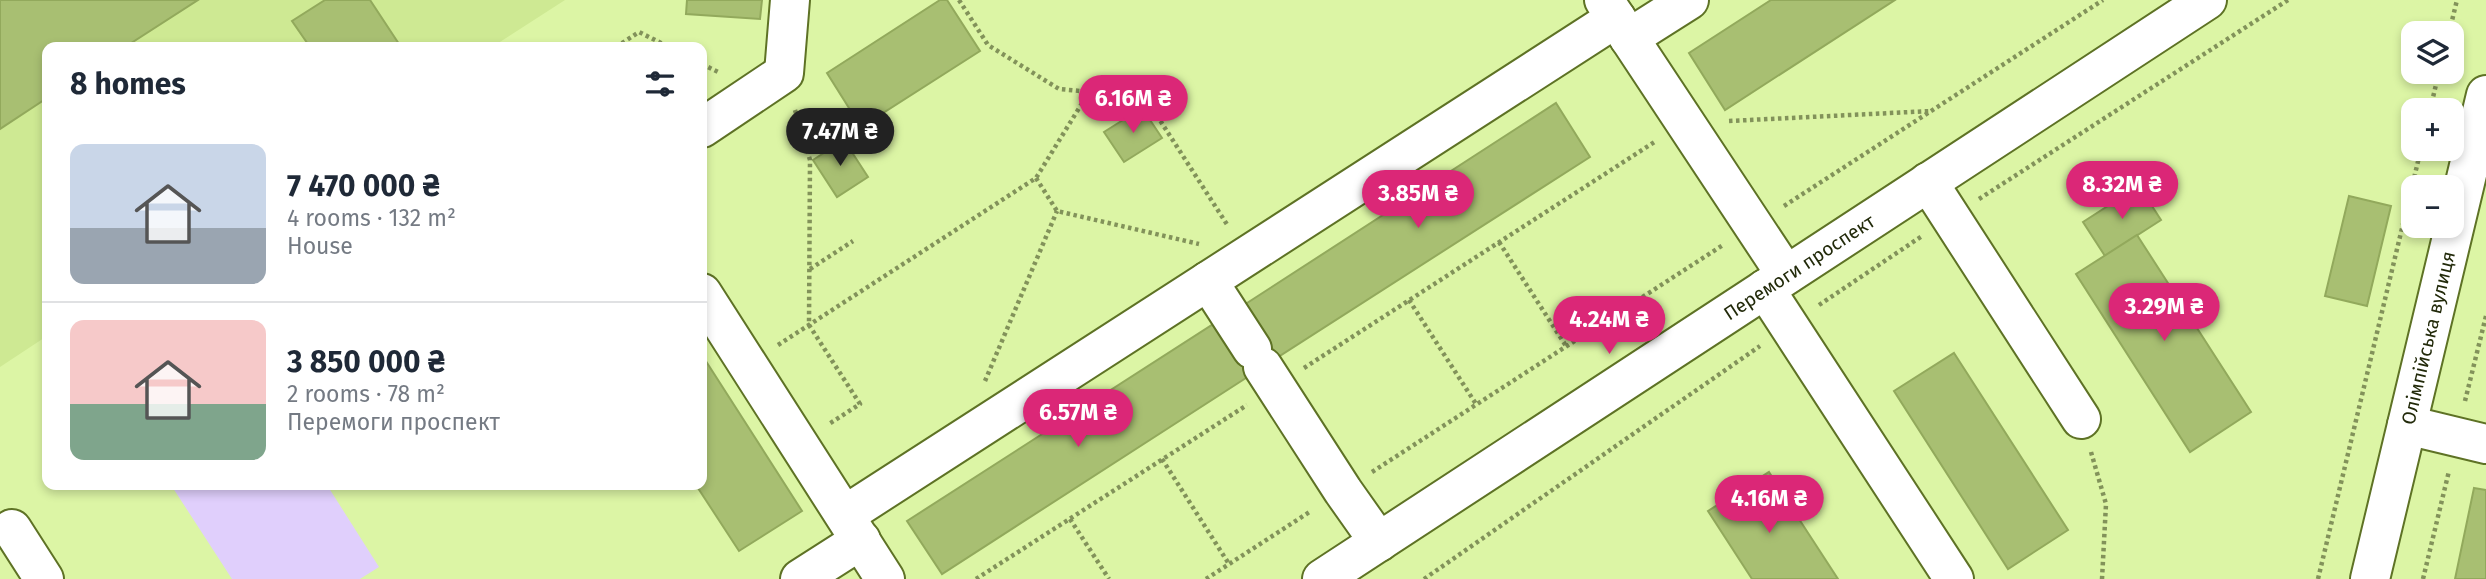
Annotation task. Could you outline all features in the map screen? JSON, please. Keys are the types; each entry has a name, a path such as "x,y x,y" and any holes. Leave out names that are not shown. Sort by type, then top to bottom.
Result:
{"street":[{"path":"707,125 784,72 790,0"},
{"path":"800,579 853,528 1247,255 1616,19 1689,0"},
{"name":"Перемоги проспект","path":"1322,579 2207,0"},
{"path":"1616,19 1752,227 1775,282 1788,326 1954,579"},
{"name":"Олімпійська вулиця","path":"2370,579 2486,95"},
{"path":"1928,182 2081,419"},
{"path":"1208,281 1343,491 1379,541"},
{"path":"707,301 885,579"},
{"path":"2407,425 2486,443"},
{"path":"12,529 44,579"}],"path":[{"path":"959,0 988,45 1059,89 1146,97 1247,255"},
{"path":"1206,579 2103,0"},
{"path":"1424,579 1788,326 1951,217 2287,0"},
{"path":"2452,21 2457,0"},
{"path":"624,42 639,32 658,42"},
{"path":"784,72 810,160 809,325 860,404"},
{"path":"747,364 1036,178 1088,92"},
{"path":"976,579 1162,459 1263,368 1409,300 1685,123 1931,111"},
{"path":"2318,579 2418,161"},
{"path":"1036,178 1057,211 1247,255"},
{"path":"981,390 1057,211"},
{"path":"810,269 853,241"},
{"path":"1499,242 1566,346"},
{"path":"1409,300 1476,404"},
{"path":"2081,419 2106,504 2102,579"},
{"path":"1162,459 1229,564"},
{"path":"1070,519 1109,579"}],"shaded area":[{"path":"0,0 565,0 500,42 42,42 42,339 0,367"},
{"path":"174,490 330,490 379,567 360,579 232,579"}],"building":[{"path":"0,0 198,0 133,42 42,42 42,101 0,129"},
{"path":"325,0 370,0 398,42 307,42 292,21"},
{"path":"687,0 762,0 760,19 686,14"},
{"path":"940,0 947,0 980,51 861,127 827,73"},
{"path":"1771,0 1895,0 1725,110 1689,53"},
{"path":"1556,103 1590,157 1278,357 1244,305"},
{"path":"1142,108 1162,138 1124,162 1104,132"},
{"path":"844,140 868,177 837,197 813,160"},
{"path":"2139,186 2161,220 2105,256 2083,222"},
{"path":"2349,196 2391,206 2367,306 2325,296"},
{"path":"2137,235 2251,412 2190,452 2076,274"},
{"path":"1215,323 1249,376 942,574 907,521"},
{"path":"1954,353 2068,530 2008,569 1894,391"},
{"path":"707,363 802,511 739,551 699,490 707,490"},
{"path":"1769,472 1838,579 1752,579 1708,511"},
{"path":"2474,488 2486,490 2486,579 2455,579"}]}
